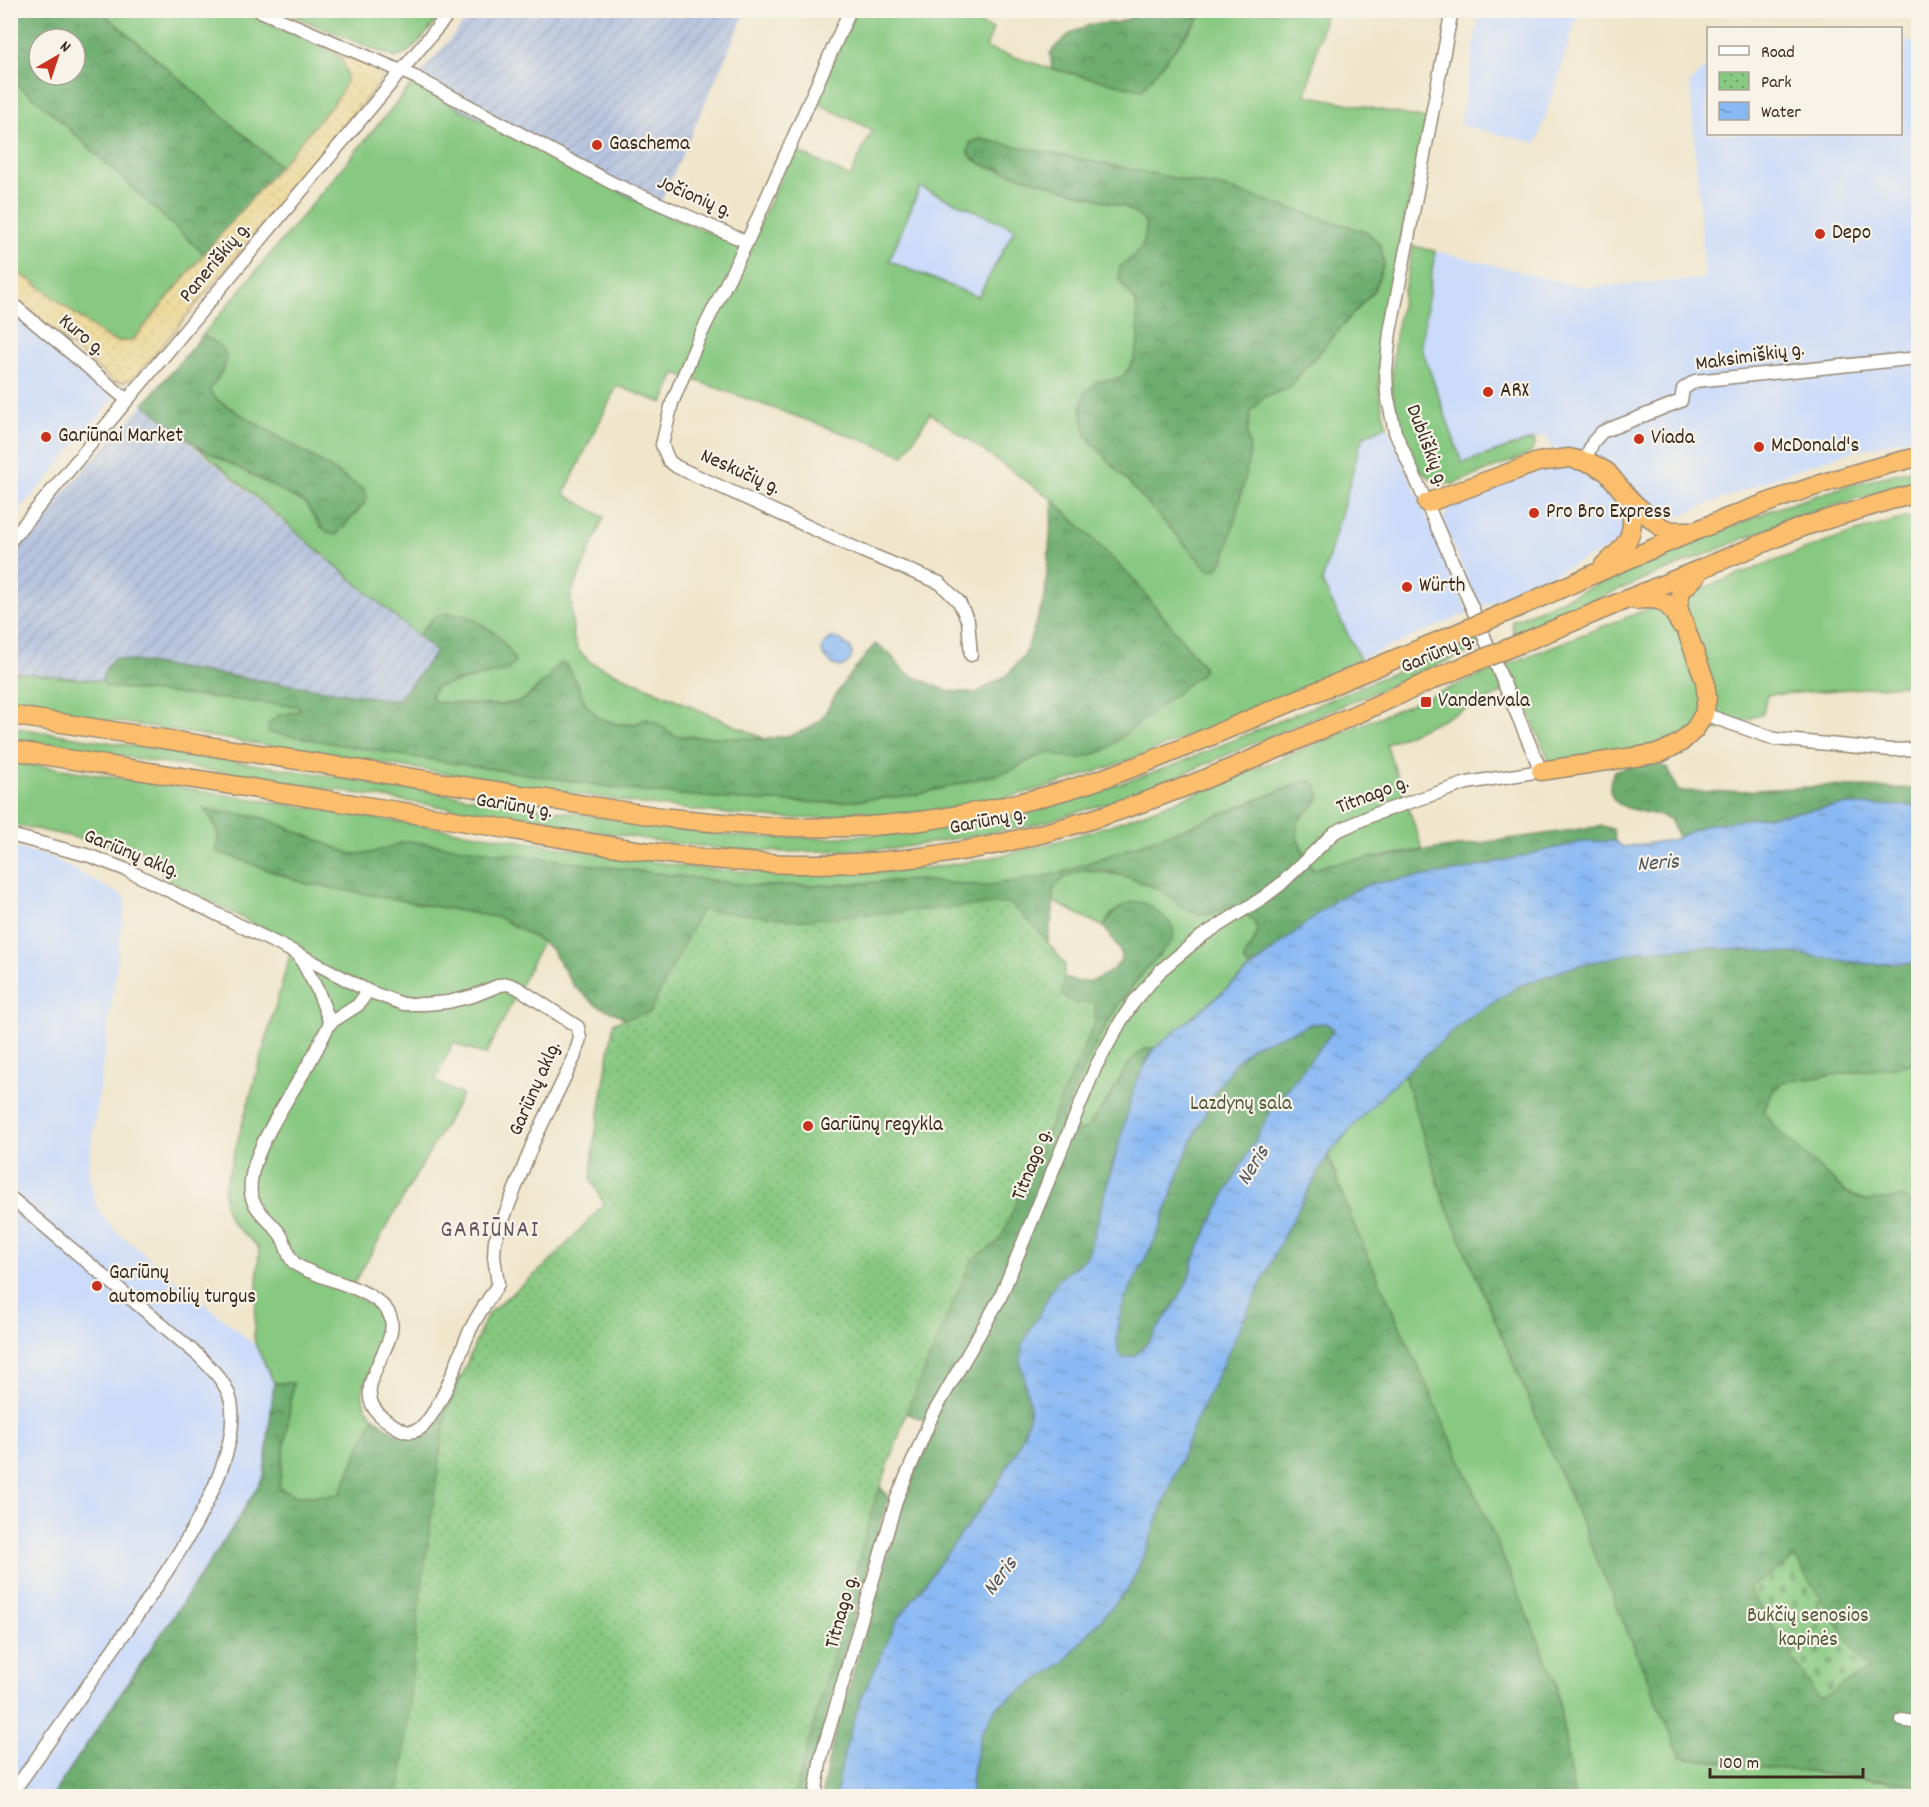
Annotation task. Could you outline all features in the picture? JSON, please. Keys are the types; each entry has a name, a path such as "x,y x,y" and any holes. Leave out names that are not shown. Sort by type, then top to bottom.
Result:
{"highway":[{"name":"Gariūnų g.","path":"10,715 661,817 717,823 818,828 874,826 926,820 982,811 1070,789 1119,773 1446,638 1696,531 1827,481 1873,467 1918,457"},
{"path":"1427,503 1538,462 1557,458 1585,461 1607,472 1629,500 1661,527 1672,531 1696,531"},
{"name":"Gariūnų g.","path":"10,750 701,858 794,864 854,863 918,857 1039,836 1087,822 1200,780 1455,670 1802,527 1918,494"},
{"path":"1593,575 1628,542 1633,527 1629,500"},
{"path":"1540,771 1660,753 1671,749 1688,736 1704,714 1707,698 1705,681 1678,607 1679,595 1689,580 1712,563"},
{"path":"1620,603 1652,598 1662,601 1671,609 1688,637"}],"street":[{"name":"Jočionių g.","path":"258,10 401,71 612,183 747,242 850,10"},
{"name":"Paneriškių g.","path":"10,541 452,10"},
{"name":"Dubliškių g.","path":"1452,10 1390,332 1386,371 1387,394 1395,432 1540,771"},
{"name":"Neskučių g.","path":"747,242 699,338 672,403 662,445 664,454 669,462 677,467 883,560 940,583 959,603 968,621 971,655"},
{"name":"Kuro g.","path":"10,302 127,400"},
{"name":"Maksimiškių g.","path":"1585,461 1593,442 1602,432 1681,401 1683,389 1695,381 1918,358"},
{"path":"1704,714 1775,738 1892,750 1918,749"},
{"name":"Titnago g.","path":"815,1797 821,1757 897,1498 907,1471 932,1416 1000,1298 1095,1066 1127,1012 1148,985 1182,952 1202,936 1281,884 1335,832 1375,814 1467,783 1540,771"},
{"name":"Gariūnų aklg.","path":"10,835 90,856 127,870 368,991 404,1004 425,1005 473,996 508,984 575,1023 580,1032 574,1058 532,1143 495,1240 494,1257 498,1284 468,1332 452,1378 424,1426 414,1432 394,1426 370,1403 369,1392 373,1377 392,1329 391,1319 386,1309 358,1289 309,1271 293,1262 280,1233 259,1211 251,1194 251,1182 259,1154 285,1102 330,1023"},
{"path":"298,954 318,991 330,1023 358,1005 368,991"},
{"path":"10,1197 200,1356 228,1391 232,1408 232,1431 226,1455 197,1521 143,1606 10,1796"},
{"path":"1902,1720 1918,1723"}],"shaded area":[{"path":"474,11 746,11 657,211 412,84"},
{"path":"1480,11 1579,11 1537,143 1460,125"},
{"path":"1902,38 1918,45 1918,436 1846,453 1800,468 1671,519 1660,516 1586,452 1574,449 1552,449 1546,435 1462,464 1421,346 1435,251 1584,287 1705,279 1690,83 1707,65 1707,135 1902,135"},
{"path":"920,186 1016,228 977,297 889,261"},
{"name":"Gariūnai Market","path":"11,310 114,398 49,477 11,518"},
{"path":"144,404 436,652 398,701 114,658 104,672 102,681 11,672 11,551"},
{"path":"1387,425 1468,613 1360,659 1322,582 1361,442 1364,436"},
{"path":"1562,465 1584,468 1599,475 1625,508 1623,541 1479,608 1443,522 1446,513 1453,503 1463,498"},
{"name":"Gariūnų automobilių turgus","path":"11,847 49,856 126,898 88,1170 96,1205 110,1226 256,1346 274,1383 264,1476 234,1526 52,1796 11,1796"}],"green space":[{"path":"1141,10 1205,11 1142,90 1052,69 1050,54 1071,33 1092,24 1116,23 1130,18"},
{"path":"10,11 101,11 281,167 204,254 39,101 11,80"},
{"path":"101,11 243,11 338,54 345,67 347,78 335,102 281,167"},
{"path":"282,11 444,11 415,46 402,56 395,58"},
{"path":"856,11 947,11 993,29 986,48 1052,69 1141,90 1205,11 1326,11 1306,95 1426,119 1382,335 1379,382 1381,404 1387,425 1364,436 1361,442 1322,582 1360,659 1352,666 1203,731 1102,770 1050,786 945,809 842,818 764,817 641,804 11,705 10,672 102,681 108,687 297,706 300,710 297,712 279,715 268,732 401,755 637,791 740,800 828,803 916,795 1010,771 1051,752 1059,756 1199,676 1203,666 1133,579 1053,500 930,413 904,455 675,373 663,403 617,386 564,494 604,517 571,595 573,636 578,650 590,662 765,739 676,736 655,722 646,719 635,724 617,724 598,718 585,703 577,683 539,686 522,701 499,705 435,702 431,696 436,687 508,670 435,616 418,636 195,445 305,503 321,527 364,490 217,400 210,389 225,367 211,339 202,336 412,84 657,211 749,249 793,149 850,177 872,130 815,102","holes":["980,139 1233,190 1384,264 1374,290 1287,389 1264,397 1251,411 1247,432 1250,453 1098,381 1113,380 1123,376 1134,361 1139,339 1136,302 1118,279 1127,262 1145,240 1146,224 1141,218 1125,207 983,165 970,143","920,187 1015,228 978,297 889,261"]},
{"path":"10,80 39,101 204,254 133,340 119,342 105,337 32,281 11,269"},
{"path":"980,139 1233,190 1369,233 1381,246 1384,264 1374,290 1287,389 1264,397 1251,411 1247,432 1250,453 1244,483 1225,558 1217,569 1208,570 1086,436 1081,409 1085,392 1098,381 1113,380 1123,376 1134,361 1139,339 1136,302 1118,279 1120,267 1143,245 1146,224 1125,207 983,165 972,158 968,152 970,143"},
{"path":"1413,246 1435,251 1421,346 1462,463 1534,439 1535,445 1530,454 1453,484 1434,481 1419,469 1399,427 1391,386 1395,336"},
{"path":"202,336 213,341 225,352 225,364 210,389 217,400 364,490 367,497 365,503 336,535 321,527 305,503 195,445 144,404"},
{"path":"1918,468 1918,482 1792,519 1513,633 1512,621 1771,510 1846,486"},
{"path":"1053,500 1133,579 1203,666 1203,672 1104,751 1079,759 1059,756 1051,752 1010,771 916,795 828,803 740,800 637,791 268,732 269,723 279,715 297,712 300,709 296,706 107,687 102,681 104,672 113,658 398,701 436,652 418,636 434,617 448,614 460,615 484,625 504,643 515,663 508,670 436,687 431,696 435,702 493,705 515,703 534,692 559,663 566,664 585,703 599,718 617,724 635,724 646,719 655,722 676,736 765,739 791,735 808,729 822,718 842,685 875,644 889,653 906,673 947,691 976,693 1007,675 1025,654 1045,597"},
{"path":"1918,515 1918,684 1767,695 1763,714 1665,748 1550,762 1517,686 1386,744 1423,850 1329,864 1313,870 1295,833 1298,821 1312,807 1301,782 1201,822 1061,873 984,886 917,880 756,886 408,841 371,853 351,854 264,818 205,809 218,833 216,851 304,883 500,918 542,942 486,1055 453,1043 435,1081 462,1095 349,1292 378,1313 382,1318 385,1333 362,1392 365,1406 374,1417 339,1495 296,1496 279,1488 293,1383 274,1383 256,1346 254,1337 259,1250 232,1222 227,1214 224,1199 224,1189 293,944 162,877 161,859 153,852 11,824 10,761 687,867 806,874 886,872 965,863 1083,834 1160,807 1555,645 1836,539"},
{"path":"1476,638 1480,647 1131,796 1031,826 893,849 785,852 671,843 11,739 10,727 665,827 744,837 827,838 913,831 997,820 1077,798 1172,766"},
{"path":"1639,764 1657,764 1668,768 1678,791 1724,792 1827,786 1918,789 1918,806 1846,805 1705,825 1678,837 1670,819 1626,807 1617,803 1611,796 1610,785 1614,771"},
{"path":"1308,780 1316,786 1320,796 1299,820 1297,834 1313,870 1329,864 1602,826 1613,829 1615,841 1582,842 1460,871 1369,884 1337,899 1250,969 1244,960 1256,937 1256,926 1250,917 1234,906 1208,914 1194,913 1155,887 1103,871 1080,871 1060,882 1052,892 1053,910 1048,947 1054,968 1069,979 1078,982 1094,980 1107,974 1117,965 1120,960 1120,951 1104,927 1113,914 1126,904 1141,902 1151,907 1169,923 1174,935 1173,940 1129,990 1108,1021 1062,1117 1062,1125 1081,1131 1086,1129 1114,1091 1132,1060 1138,1054 1155,1048 1146,1061 1112,1166 1089,1252 1084,1260 1071,1269 1021,1364 1030,1406 1028,1422 1017,1450 844,1753 836,1796 823,1796 832,1746 904,1498 937,1425 906,1413 866,1468 888,1497 832,1694 806,1796 52,1796 234,1526 264,1476 274,1383 293,1383 279,1487 296,1496 339,1495 374,1417 392,1431 407,1437 435,1415 458,1377 478,1379 608,1224 645,1031 595,1004 573,985 552,950 500,918 304,883 216,851 219,839 217,828 204,809 264,818 351,854 371,853 408,841 756,886 917,880 984,886 1061,873"},
{"path":"1084,870 1125,876 1159,889 1192,912 1209,914 1234,906 1250,917 1257,931 1244,960 1250,969 1155,1048 1146,1048 1127,1066 1109,1098 1086,1129 1081,1131 1062,1125 1062,1117 1090,1053 1117,1007 1143,973 1137,902 1113,913 1104,927 1054,902 1052,892 1058,883 1069,875"},
{"path":"1009,903 1036,928 1065,964 1062,995 1075,1004 1095,1001 1095,1021 1000,1240 971,1261 906,1413 874,1503 794,1796 400,1796 419,1606 446,1413 488,1313 550,1262 604,1204 591,1179 594,1144 614,1022 650,1012 701,910 799,920"},
{"path":"1698,947 1793,953 1866,964 1918,963 1918,1061 1906,1065 1783,1082 1772,1092 1764,1111 1776,1129 1847,1193 1867,1201 1903,1197 1918,1207 1918,1785 1681,1757 1443,1198 1404,1074 1467,1019 1519,986 1575,966 1641,951"},
{"name":"Lazdynų sala","path":"1325,1023 1334,1030 1310,1062 1219,1206 1177,1301 1150,1340 1135,1356 1123,1359 1118,1352 1117,1329 1124,1301 1158,1233 1187,1151 1217,1089 1234,1064 1253,1046 1311,1024"},
{"path":"1918,1061 1918,1207 1903,1197 1867,1201 1847,1193 1776,1129 1764,1111 1772,1092 1783,1082 1906,1065"},
{"path":"1404,1074 1443,1198 1681,1757 1918,1785 1918,1796 1574,1796 1556,1683 1486,1517 1353,1223 1328,1155 1360,1118"},
{"path":"1328,1155 1353,1223 1486,1517 1556,1683 1574,1796 971,1796 972,1771 981,1734 996,1707 1062,1664 1129,1587 1141,1562 1195,1422 1287,1229"},
{"name":"Bukčių senosios kapinės","path":"1795,1558 1867,1670 1820,1700 1748,1588"}],"sand":[{"path":"338,54 374,66 382,76 379,84 137,376 124,382 114,382 11,295 10,269 32,281 105,337 119,342 133,340 335,102 347,78 345,67"}],"water":[{"path":"832,638 841,640 851,649 850,660 845,665 834,665 823,655 822,648"},
{"name":"Neris","path":"1846,805 1918,806 1918,963 1866,964 1793,953 1698,947 1641,951 1575,966 1519,986 1467,1019 1404,1074 1360,1118 1328,1155 1287,1229 1195,1422 1141,1562 1129,1587 1062,1664 996,1707 981,1734 972,1771 971,1796 836,1796 844,1753 861,1699 897,1621 992,1493 1017,1450 1028,1422 1030,1406 1021,1364 1022,1345 1057,1281 1084,1260 1089,1252 1136,1082 1155,1048 1337,899 1369,884 1460,871 1582,842 1615,841 1623,847 1672,840 1705,825","holes":["1325,1023 1334,1030 1272,1109 1219,1206 1177,1301 1150,1340 1135,1356 1123,1358 1118,1352 1117,1329 1124,1301 1158,1233 1187,1151 1217,1089 1234,1064 1253,1046 1311,1024"]}],"place":[{"name":"Gaschema","path":"597,145"},
{"name":"Depo","path":"1820,234"},
{"name":"ARX","path":"1488,392"},
{"name":"Gariūnai Market","path":"46,437"},
{"name":"Viada","path":"1639,439"},
{"name":"McDonald's","path":"1759,447"},
{"name":"Pro Bro Express","path":"1534,513"},
{"name":"Würth","path":"1407,587"},
{"name":"Vandenvala","path":"1426,702"},
{"name":"Gariūnų regykla","path":"808,1126"},
{"name":"Gariūnų automobilių turgus","path":"97,1286"}],"district":[{"name":"GARIŪNAI","path":"490,1231"}]}
